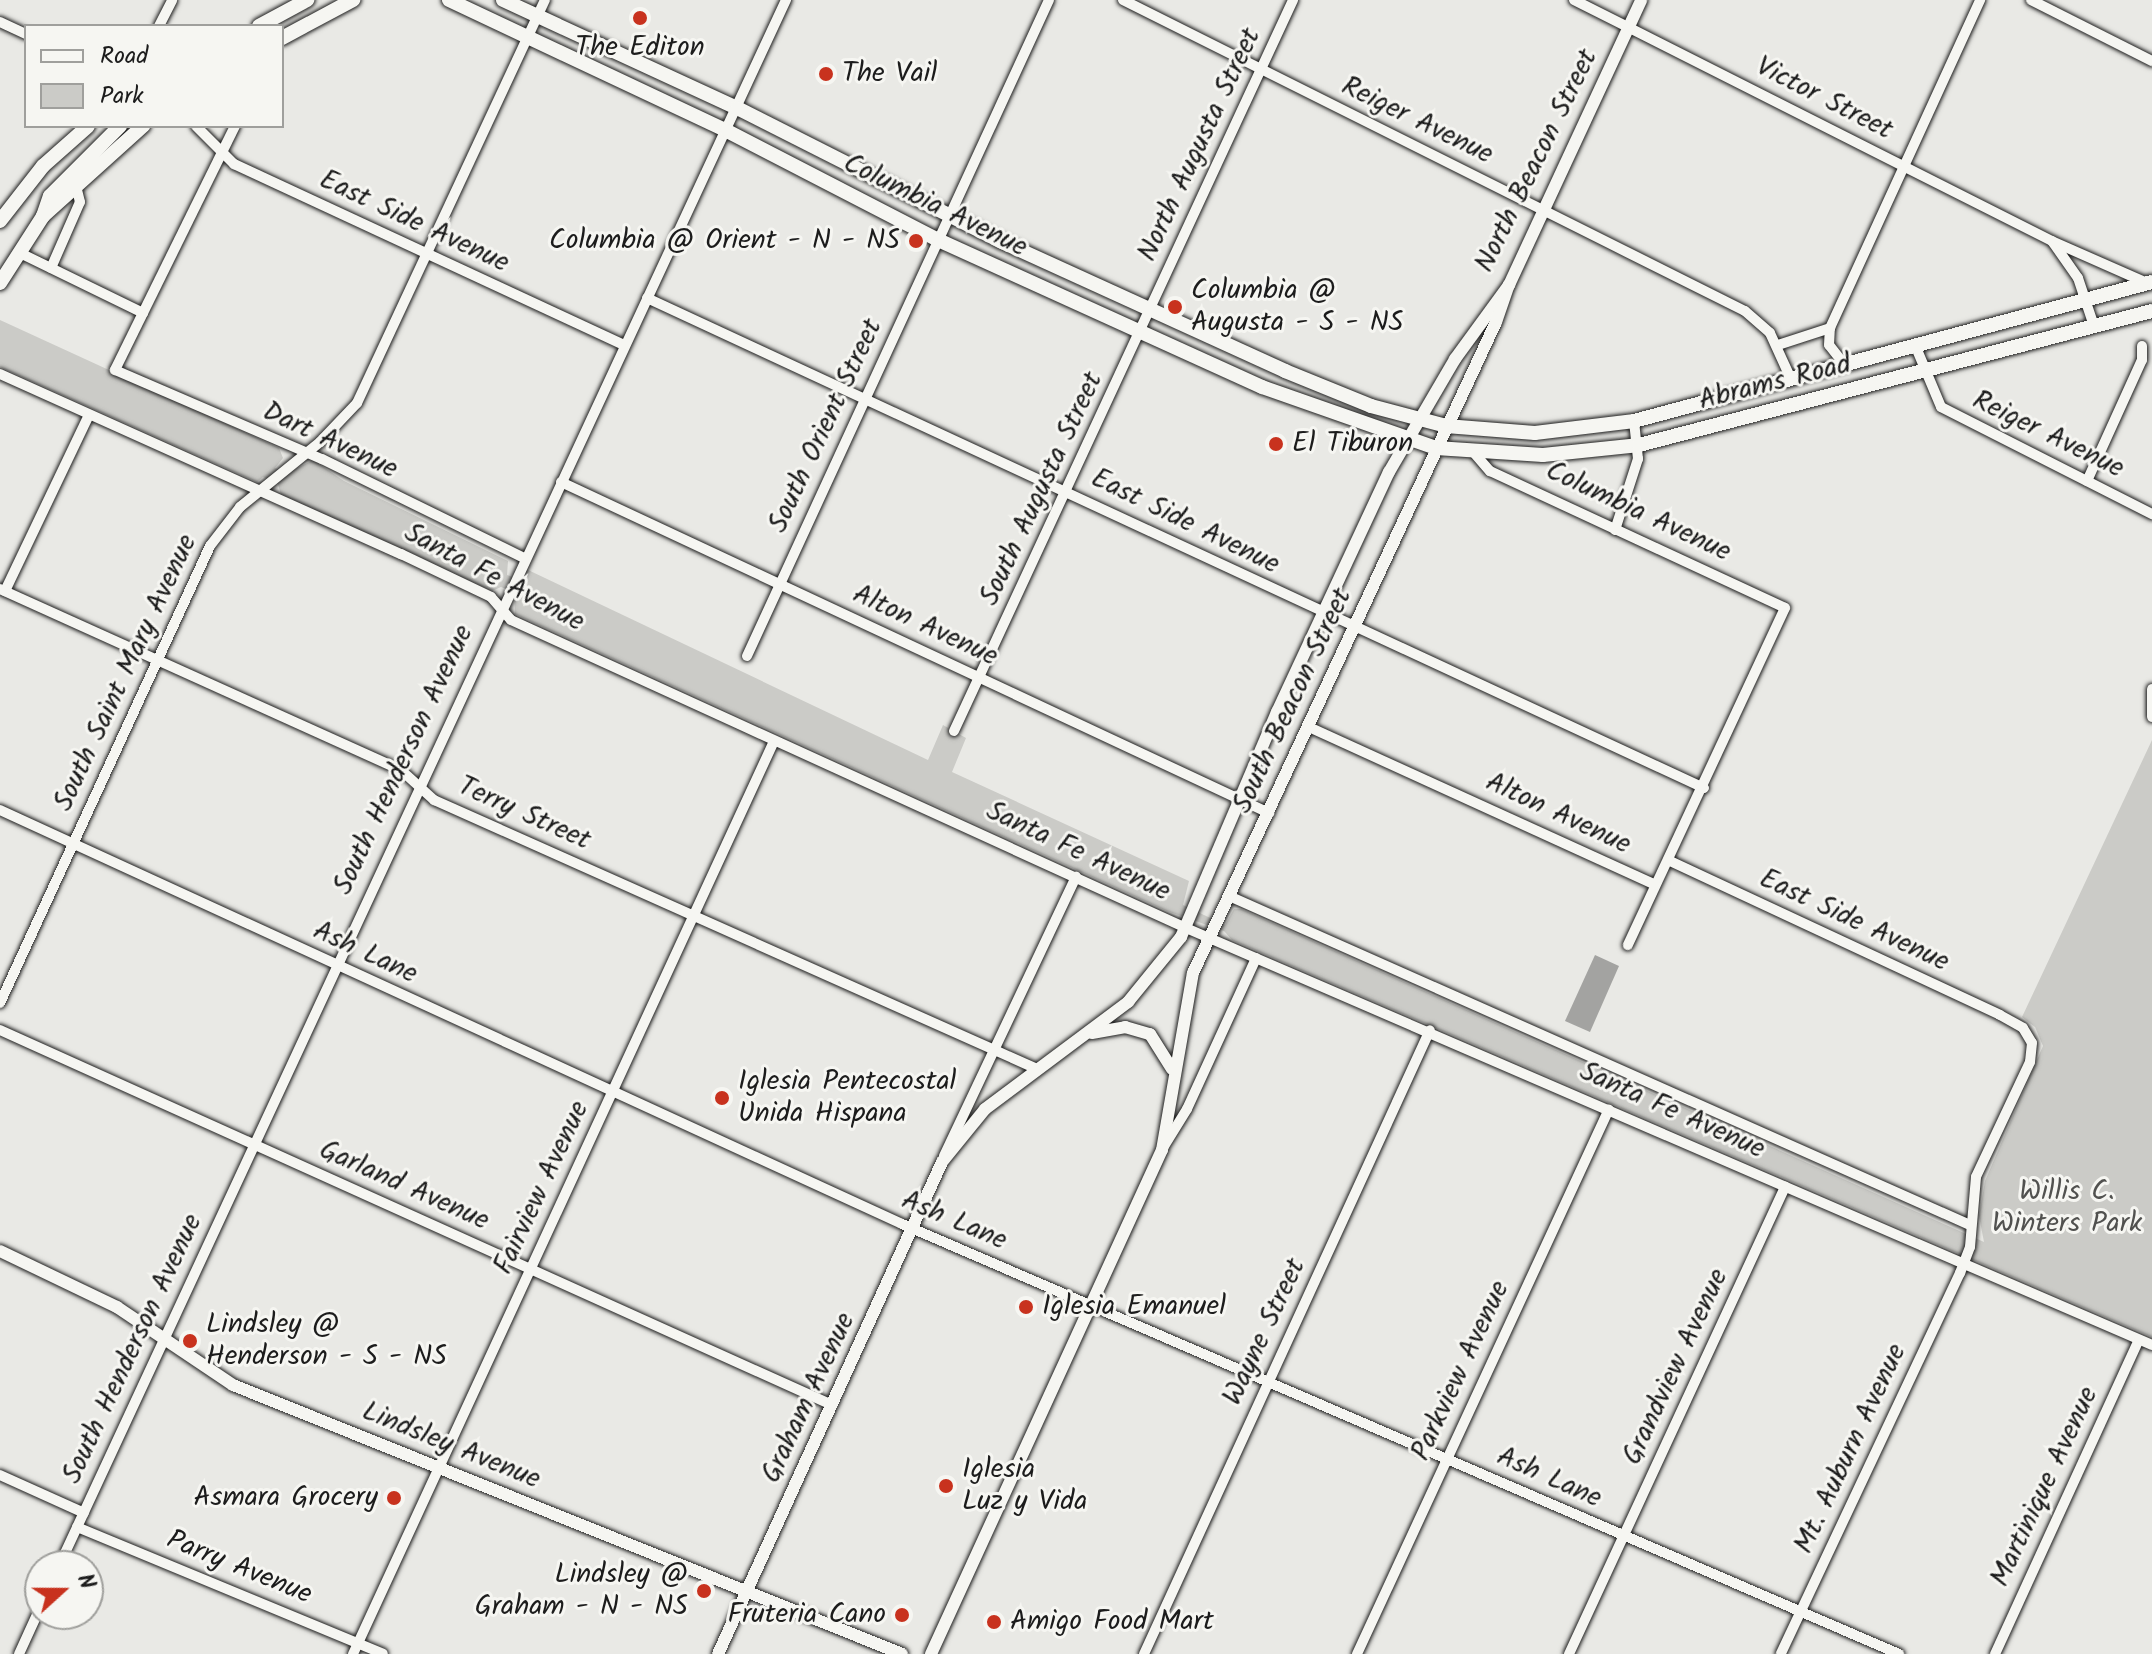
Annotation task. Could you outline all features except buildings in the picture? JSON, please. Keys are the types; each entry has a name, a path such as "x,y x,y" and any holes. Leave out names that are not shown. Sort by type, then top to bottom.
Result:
{"main road":[{"path":"263,24 307,0"},
{"path":"284,37 353,0"},
{"name":"Columbia Avenue","path":"449,0 727,131 936,239 1299,403 1406,440"},
{"name":"Columbia Avenue","path":"503,0 737,108 947,216 1349,398 1418,421"},
{"path":"0,221 43,166 86,128"},
{"path":"0,283 43,216 50,196 118,128"},
{"path":"43,216 141,128"},
{"name":"Abrams Road","path":"1418,421 1535,433 1634,421 2150,283"},
{"name":"Abrams Road","path":"1406,440 1475,454 1576,454 1639,445 2152,311"},
{"path":"1791,379 1812,399"}],"street":[{"path":"160,24 172,0"},
{"name":"South Saint Mary Avenue","path":"0,1003 210,546 258,490 304,453 357,403 545,0"},
{"name":"South Henderson Avenue","path":"66,1550 335,965 420,789 500,608 786,0"},
{"name":"South Orient Street","path":"747,656 866,400 936,239 1049,0"},
{"name":"Reiger Avenue","path":"1123,0 1745,311 1778,345 1791,379"},
{"name":"North Augusta Street","path":"1150,309 1293,0"},
{"name":"Victor Street","path":"1574,0 2052,241 2150,283"},
{"name":"North Beacon Street","path":"1418,421 1483,316 1509,285 1641,0"},
{"path":"1844,364 1829,345 1830,328 1980,0"},
{"path":"2031,0 2152,61"},
{"path":"0,22 24,33"},
{"name":"East Side Avenue","path":"198,128 222,154 428,256 624,345"},
{"path":"20,253 143,313 234,128"},
{"path":"51,268 80,202 76,186"},
{"name":"Victor Street","path":"2052,241 2068,261 2086,299 2094,326"},
{"name":"South Beacon Street","path":"1162,1150 1172,1069 1193,973 1496,322 1509,285"},
{"name":"East Side Avenue","path":"647,298 1067,492 1321,614 1704,788"},
{"name":"South Augusta Street","path":"954,731 1150,309"},
{"name":"Dart Avenue","path":"143,313 115,370 304,453 524,558"},
{"path":"1778,345 1830,328"},
{"name":"Reiger Avenue","path":"1915,345 1933,395 1953,415 2152,514"},
{"path":"2087,481 2138,371 2142,346"},
{"name":"Santa Fe Avenue","path":"0,374 491,597 511,620 1186,928 1430,1030 2152,1345"},
{"path":"3,590 89,415"},
{"name":"South Beacon Street","path":"1186,928 1321,614 1418,421"},
{"path":"1615,530 1639,445 1634,421"},
{"name":"Columbia Avenue","path":"1475,454 1490,471 1785,608 1704,788"},
{"name":"Alton Avenue","path":"561,482 1269,813"},
{"name":"Terry Street","path":"3,590 401,770 420,789 692,916 1037,1069"},
{"path":"2150,713 2152,689"},
{"name":"Alton Avenue","path":"1309,727 1655,885"},
{"name":"Fairview Avenue","path":"356,1649 774,741"},
{"path":"1628,945 1704,788"},
{"name":"Ash Lane","path":"0,810 913,1229 1091,1305 1267,1386 1446,1459 1899,1654"},
{"name":"East Side Avenue","path":"1670,861 2018,1024"},
{"name":"Graham Avenue","path":"718,1654 913,1229 991,1048 1001,1043 1076,877"},
{"name":"Santa Fe Avenue","path":"1229,896 1970,1225"},
{"name":"Graham Avenue","path":"942,1162 985,1109 1037,1069 1091,1034 1150,982 1186,928"},
{"name":"South Beacon Street","path":"931,1654 1162,1150 1187,1109 1256,958"},
{"name":"Mt. Auburn Avenue","path":"1781,1654 1964,1264 1976,1177 2032,1054 2030,1037 2018,1024"},
{"path":"1091,1034 1138,1029 1150,1034 1172,1069"},
{"name":"Garland Avenue","path":"0,1030 832,1405"},
{"name":"Wayne Street","path":"1144,1654 1430,1030"},
{"name":"Parkview Avenue","path":"1357,1654 1609,1109"},
{"name":"Grandview Avenue","path":"1569,1654 1785,1187"},
{"name":"Lindsley Avenue","path":"0,1251 117,1307 233,1385 902,1654"},
{"name":"Martinique Avenue","path":"1995,1654 2139,1340"},
{"path":"0,1475 84,1513"},
{"name":"Parry Avenue","path":"77,1527 356,1649 383,1654"},
{"path":"19,1654 30,1630"}],"green space":[{"name":"Willis C. Winters Park","path":"0,320 279,448 283,458 275,468 288,473 313,460 344,481 508,561 507,575 521,580 526,569 928,760 943,725 966,738 952,772 1189,881 1183,905 1225,925 1234,909 1241,909 1984,1242 1979,1216 1985,1181 2043,1046 2035,1027 2022,1017 2152,740 2152,1337 1232,940 1224,931 1167,911 515,614 514,592 501,587 492,591 281,495 278,484 263,477 257,482 0,367"}],"shaded area":[{"path":"1595,955 1619,966 1590,1032 1565,1021"}],"place":[{"name":"The Editon","path":"640,18"},
{"name":"The Vail","path":"826,74"},
{"name":"Columbia @ Orient - N - NS","path":"916,241"},
{"name":"Columbia @ Augusta - S - NS","path":"1175,307"},
{"name":"El Tiburon","path":"1276,444"},
{"name":"Iglesia Pentecostal Unida Hispana","path":"722,1098"},
{"name":"Iglesia Emanuel","path":"1026,1307"},
{"name":"Lindsley @ Henderson - S - NS","path":"190,1341"},
{"name":"Iglesia Luz y Vida","path":"946,1486"},
{"name":"Asmara Grocery","path":"394,1498"},
{"name":"Lindsley @ Graham - N - NS","path":"704,1591"},
{"name":"Fruteria Cano","path":"902,1615"},
{"name":"Amigo Food Mart","path":"994,1622"}]}
